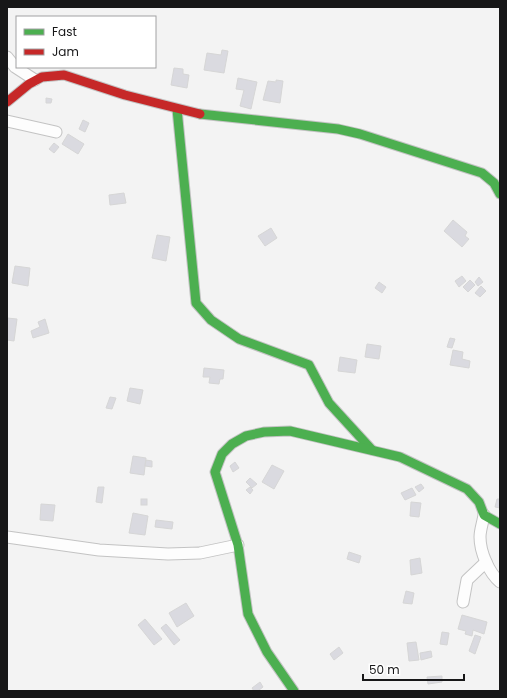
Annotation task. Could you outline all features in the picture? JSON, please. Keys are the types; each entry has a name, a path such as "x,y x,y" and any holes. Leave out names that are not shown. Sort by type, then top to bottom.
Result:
{"street":[{"path":"7,57 16,68"},
{"path":"17,68 35,80"},
{"path":"7,102 35,80 54,75 64,76 80,79 125,96 217,117 338,129 360,134 482,174 494,183 500,194"},
{"path":"177,109 196,303 201,311 238,339 309,365 328,403 372,450"},
{"path":"7,121 56,132"},
{"path":"294,691 267,652 248,614 238,545 218,485 216,472 222,454 232,444 246,436 264,432 290,431 372,450 419,465 467,489 479,502 484,515 480,538 486,562 495,578 500,582"},
{"path":"484,515 500,524"},
{"path":"7,537 99,550 168,554 200,553 238,545"},
{"path":"463,602 467,580 486,562"}],"building":[{"path":"222,50 228,51 224,73 204,70 207,53 221,55"},
{"path":"174,68 183,69 183,74 189,75 187,88 171,85"},
{"path":"238,78 257,82 251,109 240,106 244,90 236,89"},
{"path":"276,80 283,81 280,103 263,100 268,81 276,82"},
{"path":"46,98 52,99 51,103 46,103"},
{"path":"83,120 89,123 85,132 79,129"},
{"path":"68,134 84,144 78,154 62,144"},
{"path":"54,143 59,147 54,153 49,149"},
{"path":"124,193 126,203 110,205 109,195"},
{"path":"453,220 467,232 465,236 469,239 462,247 444,231"},
{"path":"271,228 277,238 265,246 258,236"},
{"path":"157,235 170,237 166,261 152,258"},
{"path":"15,266 30,268 28,286 12,283"},
{"path":"462,276 466,281 459,287 455,281"},
{"path":"479,277 483,282 478,286 475,282"},
{"path":"470,280 475,285 468,292 463,287"},
{"path":"379,282 386,287 382,293 375,288"},
{"path":"481,286 486,291 480,297 475,293"},
{"path":"7,318 17,319 14,341 7,340"},
{"path":"45,319 49,333 33,338 31,331 40,327 38,322"},
{"path":"450,338 455,339 452,348 447,347"},
{"path":"367,344 381,346 379,359 365,357"},
{"path":"453,350 463,352 462,359 470,361 469,368 450,365"},
{"path":"340,357 357,360 355,373 338,371"},
{"path":"204,368 224,370 223,379 220,379 219,384 209,383 210,377 203,377"},
{"path":"130,388 143,390 140,404 127,401"},
{"path":"110,397 116,398 112,409 106,408"},
{"path":"133,456 146,458 144,475 130,473"},
{"path":"146,460 152,461 152,467 145,466"},
{"path":"235,462 239,468 233,472 230,466"},
{"path":"272,465 284,471 274,489 262,482"},
{"path":"250,478 257,484 252,488 246,482"},
{"path":"421,484 424,488 419,492 415,487"},
{"path":"98,487 104,487 102,503 96,502"},
{"path":"250,487 253,490 250,494 246,490"},
{"path":"412,488 416,495 405,500 401,493"},
{"path":"141,499 147,499 147,505 141,505"},
{"path":"497,499 500,499 500,508 495,507"},
{"path":"411,502 421,503 419,517 410,516"},
{"path":"41,504 55,505 53,521 40,520"},
{"path":"133,513 148,516 145,535 129,533"},
{"path":"156,520 173,522 172,529 155,527"},
{"path":"349,552 361,556 359,563 347,559"},
{"path":"420,558 422,573 411,575 410,560"},
{"path":"406,591 414,593 412,604 403,603"},
{"path":"186,603 194,616 177,627 169,613"},
{"path":"462,615 487,622 484,634 473,630 472,636 465,634 466,631 458,629"},
{"path":"145,619 162,639 154,645 138,625"},
{"path":"166,624 180,640 174,645 161,628"},
{"path":"442,632 449,633 447,645 440,644"},
{"path":"475,635 481,637 475,654 469,651"},
{"path":"416,642 419,660 409,661 407,643"},
{"path":"339,647 343,653 334,660 330,654"},
{"path":"431,651 432,657 421,660 420,653"},
{"path":"442,676 442,682 428,684 427,677"},
{"path":"260,682 263,687 258,691 254,691 252,688"}],"traffic: fast":[{"path":"177,109 196,303 211,320 239,339 309,365 329,403 372,450"},
{"path":"200,114 338,129 360,134 482,173 494,183 500,194"},
{"path":"294,691 267,652 248,614 238,545 215,472 222,454 232,444 246,436 264,432 290,431 400,457 467,489 479,502 484,515 500,524"}],"traffic: jam":[{"path":"7,102 29,84 42,77 64,75 125,95 200,114"}]}
